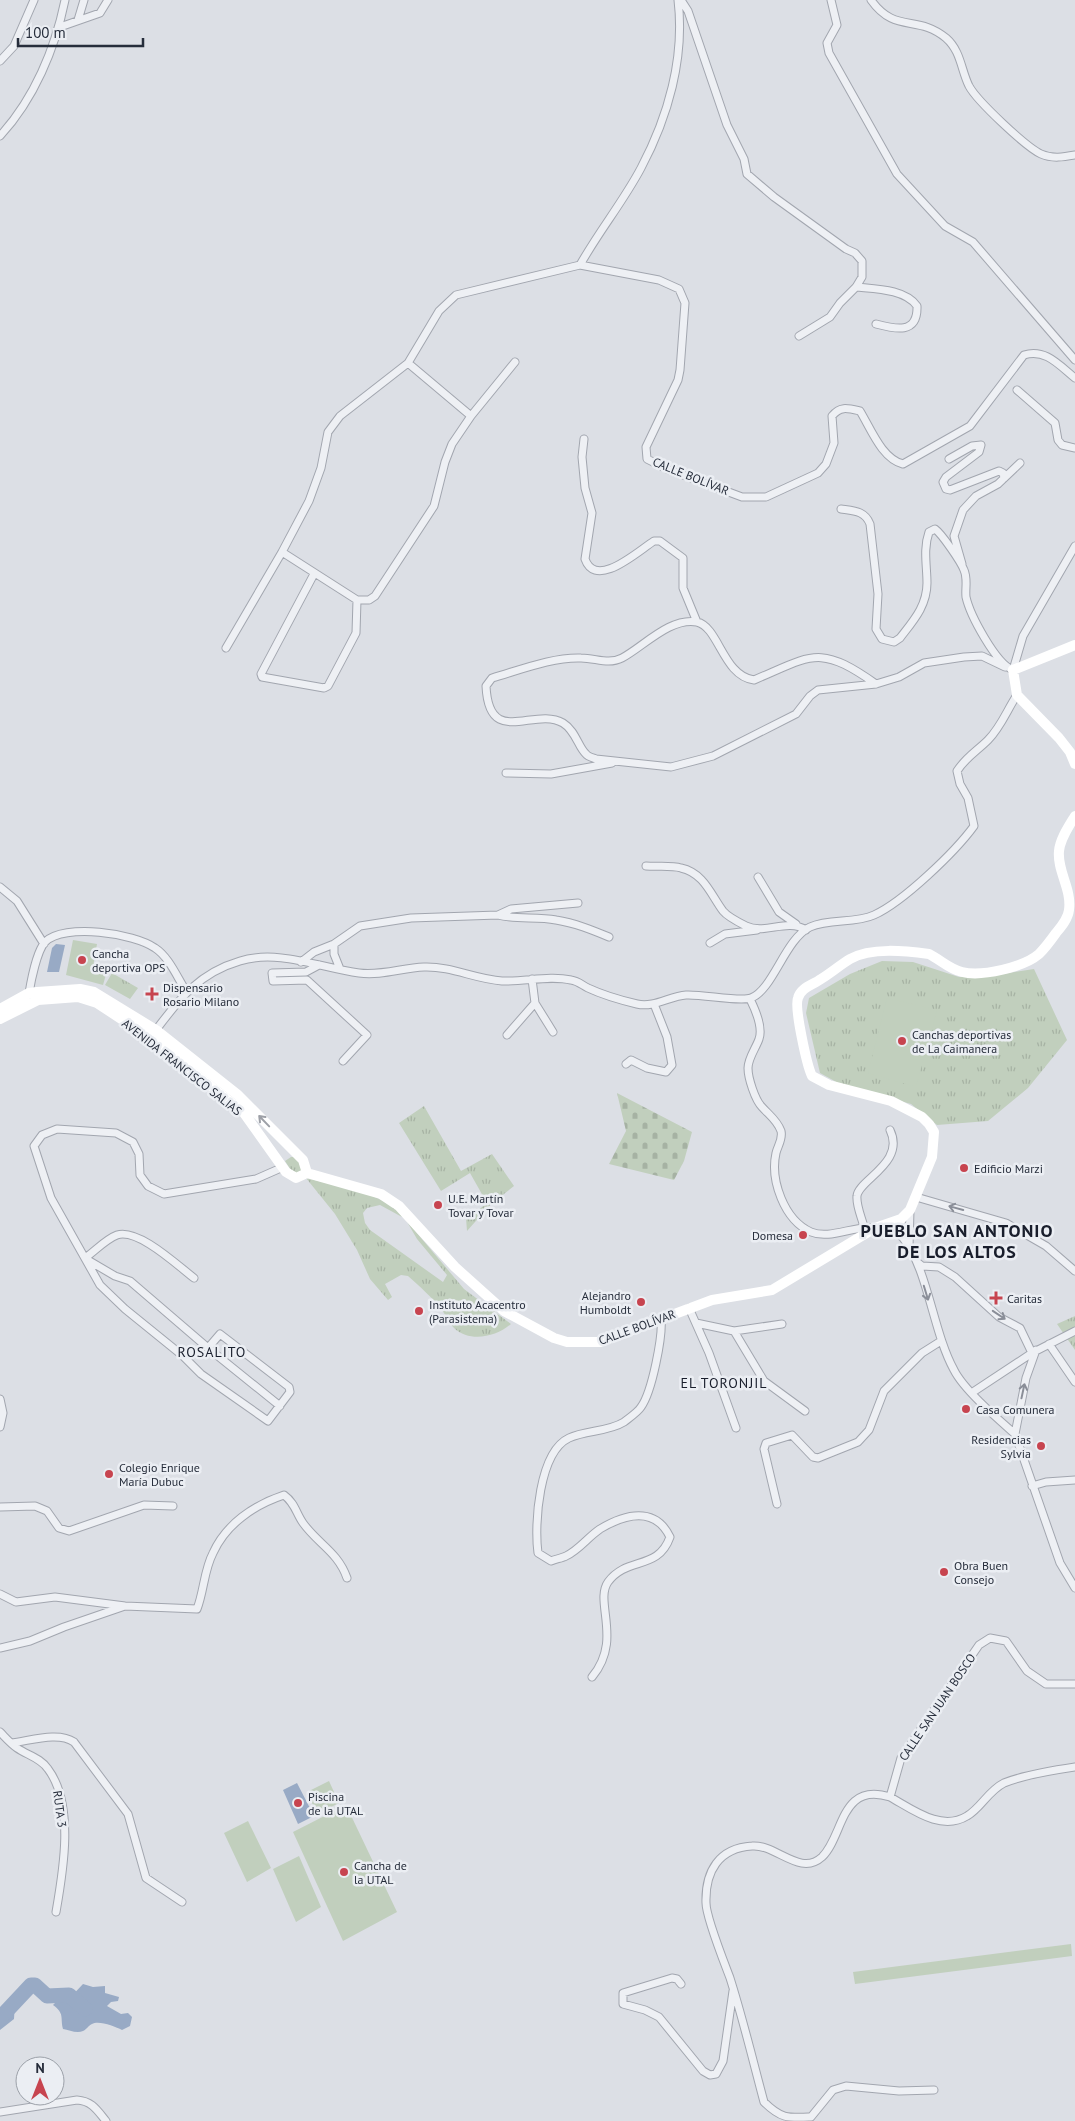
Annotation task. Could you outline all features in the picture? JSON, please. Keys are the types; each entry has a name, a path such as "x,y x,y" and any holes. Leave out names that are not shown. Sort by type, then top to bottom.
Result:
{"street":[{"path":"0,61 14,46 34,0"},
{"path":"0,136 25,106 60,27 65,0"},
{"path":"78,20 84,0"},
{"path":"60,27 100,13 108,0"},
{"path":"226,648 282,552 309,501 321,468 328,432 340,416 408,363 439,310 456,295 580,265 641,168 661,124 678,70 680,0"},
{"path":"680,0 688,11 727,125 744,159 747,174 774,197 846,249 855,253 862,261 862,277 856,287 840,303 830,317 799,336"},
{"path":"831,0 837,26 827,43 829,53 897,174 945,226 974,242 1075,360"},
{"path":"871,0 880,14 894,21 919,24 935,30 949,40 958,53 973,93 1029,147 1043,155 1060,158 1075,155"},
{"name":"CALLE BOLÍVAR","path":"580,265 659,280 679,289 685,303 680,370 678,380 646,447 647,458 667,469 742,497 766,497 818,473 826,464 834,443 832,416 837,410 846,408 860,411 887,455 893,462 903,464 970,426 1024,355 1033,352 1045,354 1075,378"},
{"path":"856,287 900,294 912,300 917,306 915,318 904,329 898,330 876,324"},
{"path":"282,552 357,600 369,600 375,596 434,506 445,462 452,444 471,416 515,362"},
{"path":"408,363 471,416"},
{"path":"1017,390 1055,423 1058,440 1062,445 1075,448"},
{"path":"584,439 582,457 584,480 592,513 585,559 587,565 594,571 609,570 654,542 660,541 682,558 683,588 697,622"},
{"path":"949,459 972,446 981,445 979,452 946,477 943,482 946,489 950,490 999,471 1003,473 1004,478"},
{"path":"1020,463 1004,478 976,496 963,510 956,525 954,536 964,569 966,596 983,634 1009,668 1017,696 1059,738 1070,752 1075,764"},
{"path":"842,510 862,512 868,517 878,594 876,629 878,634 887,642 894,642 900,638 922,606 927,584 926,541 929,532 935,530 939,532 964,569"},
{"path":"1009,668 1023,636 1075,546"},
{"path":"314,574 261,674 262,677 324,688 328,686 356,633 357,600"},
{"path":"876,684 848,665 823,657 810,657 754,680 746,679 732,667 706,627 697,622 687,623 658,632 623,658 610,662 567,658 492,678 486,686 487,704 491,712 502,720 555,720 564,724 578,739 586,754 596,759 615,763 671,767 713,756 796,714 810,696 818,690 876,684 899,677 924,663 964,657 982,656 1009,668 1075,646"},
{"path":"710,943 725,934 747,933 787,925 804,928 832,921 874,915 918,884 960,845 974,826 968,798 960,784 957,771 964,760 989,739 1004,720 1017,696"},
{"path":"506,773 551,774 615,763"},
{"path":"909,1247 910,1210 932,1157 934,1132 930,1124 922,1117 891,1101 829,1085 812,1076 803,1044 796,1004 798,996 806,987 821,980 850,958 868,953 929,954 939,958 950,968 973,973 1006,968 1023,963 1039,954 1060,928 1069,911 1069,892 1060,864 1059,850 1075,816"},
{"path":"646,866 681,868 693,873 714,893 724,912 746,926 760,929"},
{"path":"758,877 778,912 786,919 804,928"},
{"path":"0,887 17,901 44,944"},
{"path":"498,915 511,909 578,903"},
{"path":"301,962 314,952 334,944 360,926 382,921 412,918 498,915 509,918 554,919 572,923 609,937"},
{"path":"156,1030 186,991 221,969 240,961 258,958 301,962 359,973 379,973 424,967 446,968 503,981 569,979 604,994 640,1005 654,1004 684,995 750,999 761,991 804,928"},
{"path":"29,993 44,944 55,934 71,933 107,933 138,938 156,948 168,961 186,991"},
{"path":"334,944 334,954 340,969"},
{"path":"319,965 306,972 272,973 273,981 307,980 367,1035 343,1061"},
{"path":"532,979 535,1003 553,1032"},
{"name":"AVENIDA FRANCISCO SALIAS","path":"0,1009 29,993 80,989 94,992 156,1030 238,1095 298,1156"},
{"name":"AVENIDA FRANCISCO SALIAS","path":"0,1019 38,1000 78,997 98,1003 150,1038 244,1113 283,1170"},
{"path":"750,999 755,1009 760,1038 748,1067 760,1106 777,1122 782,1133 774,1170 775,1181 781,1197 800,1225 812,1232 826,1234 875,1227 902,1236 916,1261 941,1341 954,1372 998,1419 1015,1434"},
{"path":"507,1035 535,1003"},
{"path":"626,1064 631,1060 647,1068 666,1072 672,1065 667,1038 654,1004"},
{"path":"208,1348 220,1334 289,1387 290,1392 268,1421 201,1374 106,1291 51,1198 38,1164 34,1146 42,1135 58,1129 116,1132 133,1142 139,1154 140,1175 148,1186 164,1194 256,1179 283,1170"},
{"path":"875,1227 857,1195 860,1189 883,1167 894,1145 890,1130"},
{"path":"291,1154 298,1156 306,1165 307,1173 296,1178 283,1170 282,1166 285,1157 291,1154"},
{"name":"CALLE BOLÍVAR","path":"307,1173 381,1194 399,1206 454,1267 504,1311 554,1338 567,1342 600,1342 712,1300 772,1290 788,1282 875,1227 900,1219 910,1210"},
{"path":"916,1198 1006,1223 1046,1246 1075,1271"},
{"path":"85,1258 116,1235 128,1233 143,1240 194,1278"},
{"path":"85,1258 115,1276 130,1281 208,1348 280,1406"},
{"path":"916,1261 922,1266 939,1268 955,1277 999,1317 1020,1328 1034,1352 1026,1378 1015,1434 1060,1563 1075,1588"},
{"path":"689,1308 709,1353 736,1428"},
{"path":"592,1676 600,1668 608,1644 603,1592 608,1582 620,1570 654,1559 665,1550 670,1537 664,1525 645,1515 624,1518 600,1530 566,1556 551,1561 538,1553 535,1532 544,1474 554,1452 569,1438 623,1422 641,1407 660,1344 661,1318"},
{"path":"696,1323 734,1331 782,1324"},
{"path":"734,1331 764,1381 805,1411"},
{"path":"973,1392 1034,1352 1075,1331"},
{"path":"777,1504 764,1449 766,1444 792,1435 813,1457 818,1458 858,1442 870,1430 884,1391 922,1353 941,1341"},
{"path":"1049,1344 1075,1382"},
{"path":"0,1399 3,1413 0,1427"},
{"path":"1032,1486 1046,1482 1075,1480"},
{"path":"0,1594 3,1598 16,1602 55,1597 125,1606 196,1609 203,1594 212,1553 224,1535 237,1520 284,1495 292,1501 304,1524 342,1566 347,1578"},
{"path":"0,1507 35,1506 47,1511 59,1528 77,1530 144,1505 173,1506"},
{"path":"0,1648 30,1641 64,1627 117,1611 125,1606"},
{"name":"CALLE SAN JUAN BOSCO","path":"890,1797 900,1758 979,1645 990,1638 1006,1640 1027,1671 1046,1684 1075,1684"},
{"name":"RUTA 3","path":"0,1732 11,1743 48,1768 58,1787 62,1808 64,1844 56,1912"},
{"path":"11,1743 55,1737 68,1738 74,1742 128,1814 146,1878 182,1902"},
{"path":"934,2090 899,2091 846,2086 833,2090 811,2117 789,2118 776,2114 764,2102 733,1988 706,1904 708,1882 722,1854 735,1848 754,1845 795,1862 809,1864 820,1859 830,1850 843,1815 860,1798 869,1794 890,1797 934,1821 950,1821 967,1816 989,1793 1005,1783 1075,1767"},
{"path":"681,1984 677,1979 672,1978 623,1993 622,1999 624,2004 645,2010 659,2017 703,2071 710,2075 716,2074 723,2061 733,1988"},
{"path":"0,2112 77,2100 85,2101 94,2106 106,2121"}],"green space":[{"name":"Cancha deportiva OPS","path":"73,940 97,944 93,967 107,971 103,985 66,975"},
{"path":"882,961 913,962 959,977 989,976 1034,969 1067,1040 1028,1088 988,1121 937,1125 911,1104 840,1084 820,1073 806,1013 809,998 850,974"},
{"path":"112,973 138,988 130,999 105,985"},
{"name":"Canchas deportivas de La Caimanera","path":"887,998 937,1010 916,1087 868,1073"},
{"path":"617,1093 692,1132 684,1161 674,1180 609,1164 626,1131"},
{"path":"424,1106 461,1171 492,1154 514,1186 491,1204 467,1231 466,1218 485,1205 483,1196 470,1173 441,1191 399,1123"},
{"path":"291,1157 296,1157 305,1168 294,1175 285,1161"},
{"path":"306,1178 344,1187 374,1197 396,1209 402,1217 380,1205 367,1208 363,1213 365,1223 370,1230 443,1282 447,1275 417,1239 406,1220 464,1289 511,1324 491,1335 475,1337 460,1333 452,1326 434,1300 408,1276 401,1275 385,1284 392,1297 388,1300 370,1279 357,1250 335,1214"},
{"path":"1075,1316 1075,1350 1057,1324"},
{"path":"329,1781 339,1803 317,1814 307,1792"},
{"name":"Cancha de la UTAL","path":"346,1805 397,1912 343,1941 293,1832"},
{"path":"248,1821 271,1868 247,1882 224,1833"},
{"path":"299,1856 321,1907 296,1922 273,1869"},
{"path":"1071,1944 1072,1956 855,1984 853,1972"}],"water":[{"path":"56,944 65,945 59,972 47,972 52,948"},
{"name":"Piscina de la UTAL","path":"297,1783 314,1816 298,1824 283,1790"},
{"path":"83,1984 93,1987 105,1986 105,1993 119,1997 118,2001 111,2002 107,2006 121,2014 128,2013 132,2017 130,2026 122,2030 111,2025 95,2023 81,2032 63,2029 61,2013 53,2005 68,2000"},
{"path":"15,2002 14,2019 0,2030 0,2012 9,2003"}],"waterway":[{"path":"0,2018 31,1985 35,1985 47,1996 69,1995 85,2009"}],"place":[{"name":"Cancha deportiva OPS","path":"82,960"},
{"name":"Dispensario Rosario Milano","path":"152,994"},
{"name":"Canchas deportivas de La Caimanera","path":"902,1041"},
{"name":"Edificio Marzi","path":"964,1168"},
{"name":"U.E. Martín Tovar y Tovar","path":"438,1205"},
{"name":"Domesa","path":"803,1235"},
{"name":"Caritas","path":"996,1298"},
{"name":"Alejandro Humboldt","path":"641,1302"},
{"name":"Instituto Acacentro (Parasistema)","path":"419,1311"},
{"name":"Casa Comunera","path":"966,1409"},
{"name":"Residencias Sylvia","path":"1041,1446"},
{"name":"Colegio Enrique María Dubuc","path":"109,1474"},
{"name":"Obra Buen Consejo","path":"944,1572"},
{"name":"Piscina de la UTAL","path":"298,1803"},
{"name":"Cancha de la UTAL","path":"344,1872"}],"district":[{"name":"PUEBLO SAN ANTONIO DE LOS ALTOS","path":"957,1240"},
{"name":"ROSALITO","path":"212,1352"},
{"name":"EL TORONJIL","path":"724,1383"}]}
